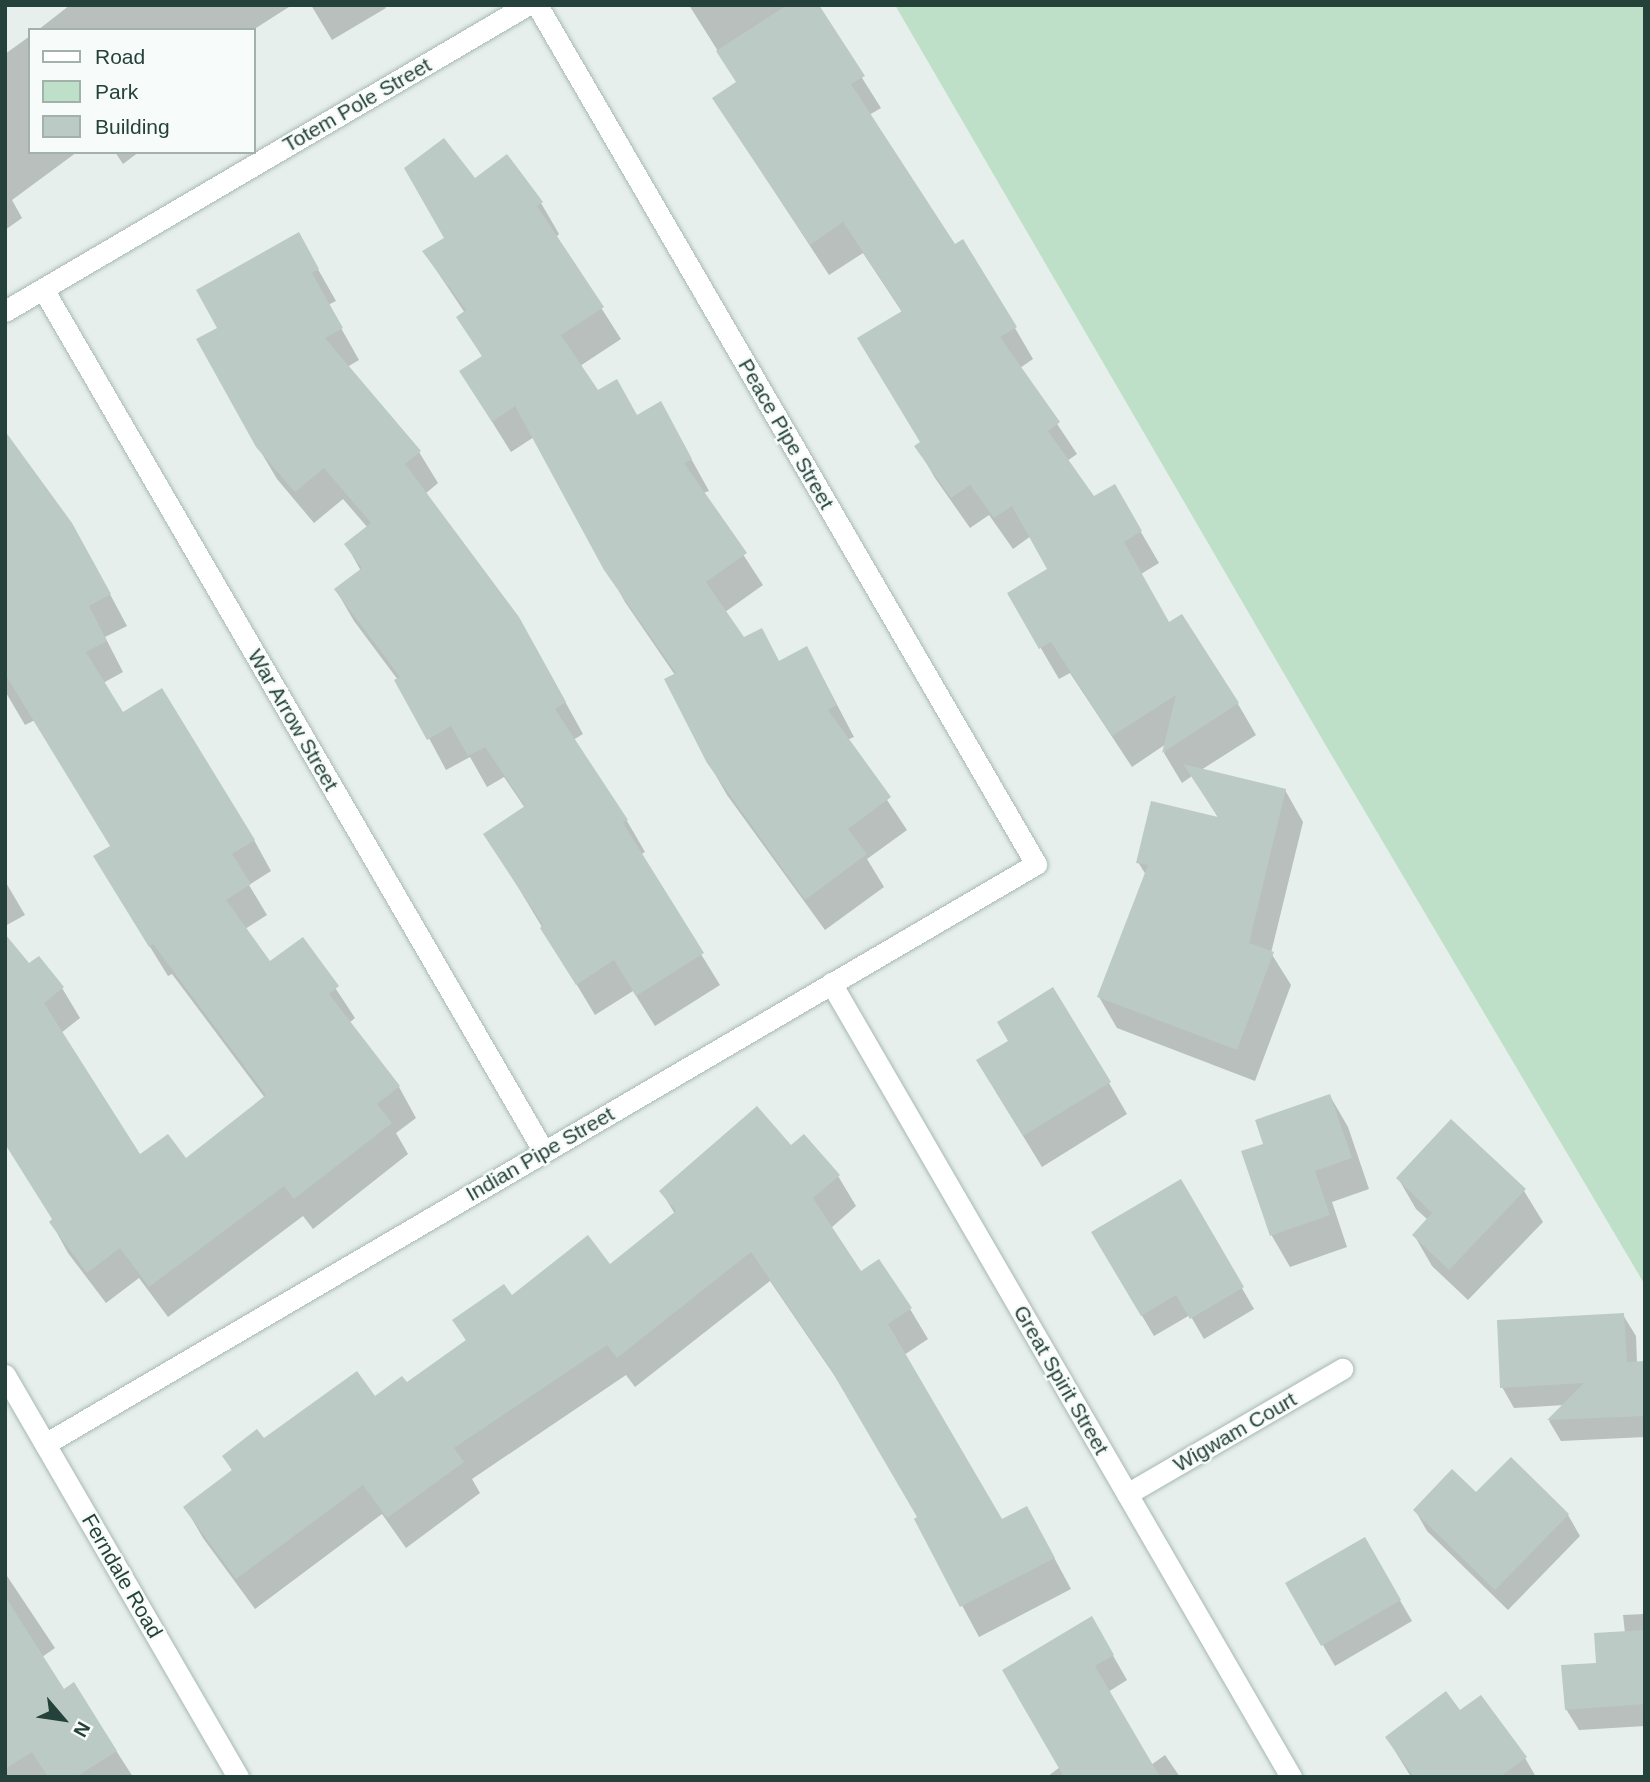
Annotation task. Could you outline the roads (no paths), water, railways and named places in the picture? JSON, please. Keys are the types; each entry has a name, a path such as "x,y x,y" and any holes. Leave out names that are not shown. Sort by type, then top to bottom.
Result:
{"street":[{"name":"Totem Pole Street","path":"5,311 527,5"},
{"name":"Peace Pipe Street","path":"537,5 1036,864"},
{"name":"War Arrow Street","path":"43,289 544,1152"},
{"name":"Indian Pipe Street","path":"45,1444 1036,864"},
{"name":"Great Spirit Street","path":"831,983 1292,1777"},
{"name":"Wigwam Court","path":"1127,1494 1342,1369"},
{"name":"Ferndale Road","path":"5,1375 238,1777"}]}
